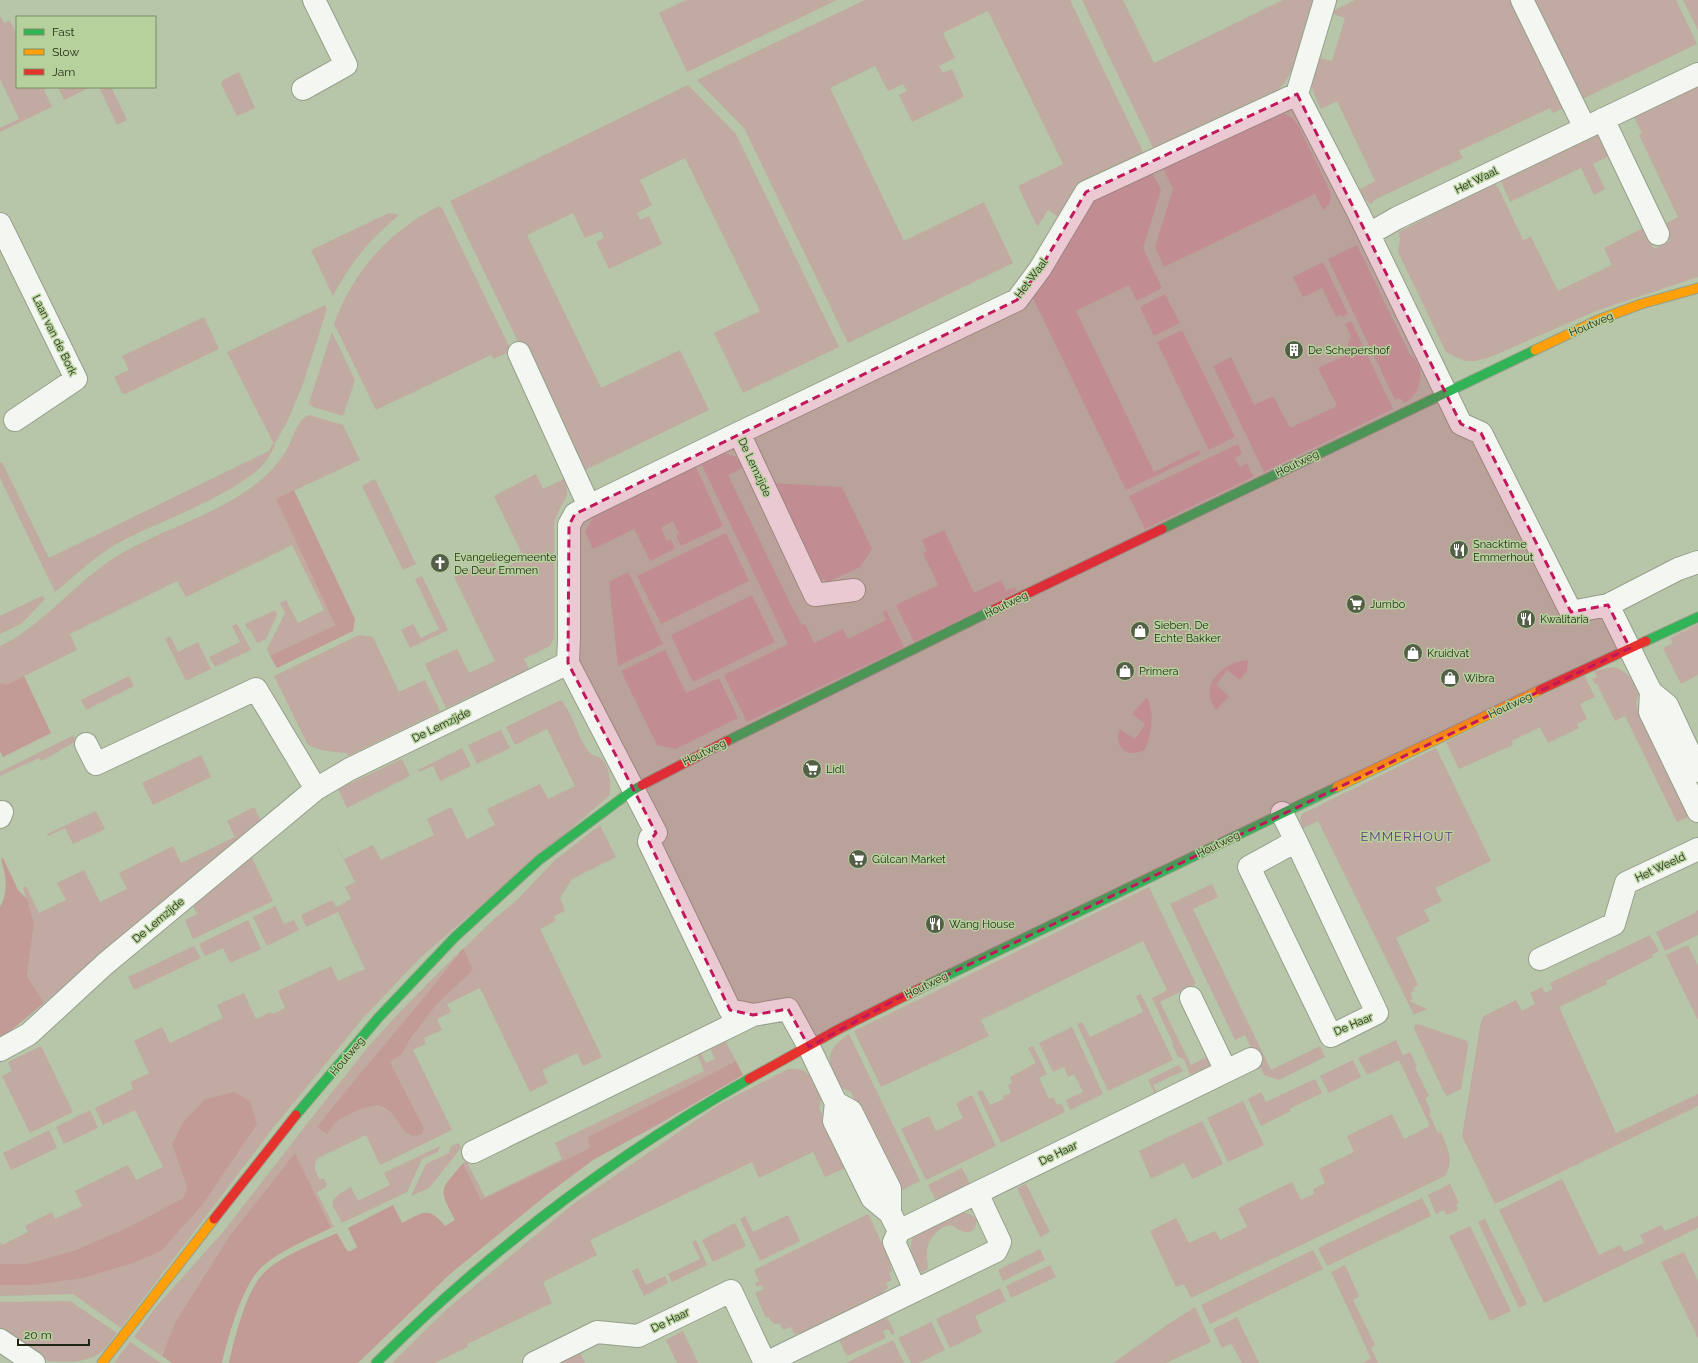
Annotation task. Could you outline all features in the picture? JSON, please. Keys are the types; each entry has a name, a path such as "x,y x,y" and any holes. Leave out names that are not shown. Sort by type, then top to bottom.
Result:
{"street":[{"path":"303,90 346,65 314,0"},
{"path":"1325,0 1297,94 1369,234 1461,424 1481,433 1571,612 1608,605 1678,569 1698,562"},
{"path":"1522,0 1658,234"},
{"name":"Het Waal","path":"1369,234 1397,218 1698,74"},
{"name":"Het Waal","path":"739,433 1017,300 1040,269 1086,192 1297,94"},
{"name":"Laan van de Bork","path":"0,224 76,380 15,420"},
{"name":"Houtweg","path":"102,1363 272,1144 379,1017 455,937 539,860 633,790 698,755 1059,578 1598,320 1641,304 1698,288"},
{"path":"519,353 588,506"},
{"name":"De Lemzijde","path":"633,790 568,663 568,525 575,514 588,506 739,433 815,595 854,590"},
{"path":"1608,605 1650,692 1650,712 1698,811"},
{"name":"Houtweg","path":"376,1363 406,1332 497,1253 598,1175 723,1094 897,999 1282,813 1698,617"},
{"name":"De Lemzijde","path":"0,1050 29,1034 105,964 316,789 350,769 568,663"},
{"path":"86,744 96,764 256,689 316,789"},
{"path":"1650,692 1667,705 1698,771"},
{"path":"633,790 656,834 650,838 649,842 730,1010 754,1015"},
{"name":"De Haar","path":"1282,813 1296,841 1377,1013 1331,1036 1249,867 1296,841"},
{"name":"Het Weeld","path":"1540,959 1614,924 1626,883 1698,849"},
{"path":"1191,998 1226,1071"},
{"path":"473,1152 754,1015 788,1009 809,1047 836,1103 834,1121 872,1198 894,1222 894,1242 915,1290"},
{"name":"De Haar","path":"894,1222 977,1193 1251,1059"},
{"name":"De Haar","path":"534,1363 597,1332 638,1336 731,1291 765,1363 996,1251 1000,1242 977,1193"},
{"path":"0,1340 34,1363"}],"highlighted area":[{"path":"1297,94 1461,424 1481,433 1571,612 1608,605 1630,648 897,999 809,1047 788,1009 753,1015 730,1010 649,842 656,833 568,663 569,525 575,514 1017,300 1040,269 1086,192"}],"shaded area":[{"path":"686,0 837,0 687,72 659,13"},
{"path":"865,0 1070,0 1144,154 1060,218 1048,210 1038,226 1018,186 1063,164 988,11 943,33 955,58 939,66 943,73 952,69 964,97 912,122 899,95 907,91 903,84 888,91 875,66 830,88 904,241 984,202 1013,263 848,343 744,128 697,80"},
{"path":"1082,0 1123,0 1154,63 1283,0 1314,0 1295,63 1283,85 1276,92 1154,150"},
{"path":"1355,0 1676,0 1697,44 1553,113 1550,108 1459,151 1463,158 1374,200 1371,205 1363,196 1360,189 1375,181 1337,101 1321,109 1314,94 1312,83 1316,57 1332,61 1345,18 1329,13 1330,9 1335,10"},
{"path":"1683,0 1698,0 1698,30"},
{"path":"0,16 4,23 10,21 16,32 16,88 47,88 44,90 52,107 0,132 0,128 19,119 0,79"},
{"path":"239,72 255,108 237,116 221,84 223,80"},
{"path":"1698,84 1698,277 1596,311 1488,358 1475,361 1464,361 1446,352 1398,252 1400,239 1399,232 1494,182 1498,187 1523,240 1531,237 1558,291 1612,265 1604,248 1643,228 1654,249 1670,241 1663,225 1678,217 1639,135 1642,133 1633,115"},
{"path":"688,85 736,134 839,347 743,393 714,333 760,311 685,158 640,180 652,205 637,213 640,220 649,216 662,244 609,269 596,242 604,238 601,231 585,238 573,213 527,235 601,388 680,350 709,410 581,472 450,201"},
{"path":"58,88 89,88 64,100"},
{"path":"99,88 111,88 127,120 117,125"},
{"path":"1279,113 1290,116 1298,125 1330,191 1331,199 1329,204 1323,210 1315,194 1164,267 1155,247 1173,189 1162,166"},
{"path":"1598,132 1609,156 1593,164 1605,189 1594,195 1581,168 1510,202 1500,179"},
{"path":"1151,171 1161,190 1143,248 1162,288 1137,301 1129,285 1076,311 1154,472 1199,450 1201,454 1126,490 1032,296 1093,199"},
{"path":"439,206 442,208 510,348 509,352 494,359 491,355 376,410 334,324 342,304 352,286 375,254 404,228"},
{"path":"389,213 399,215 379,233 362,252 333,296 311,250"},
{"path":"1357,245 1410,355 1416,360 1419,366 1420,380 1418,388 1415,394 1404,403 1400,398 1395,400 1328,259"},
{"path":"1323,262 1348,314 1342,317 1341,315 1336,317 1322,288 1303,297 1293,277"},
{"path":"1165,294 1180,323 1154,336 1140,307"},
{"path":"325,305 327,309 303,384 288,420 274,445 275,446 262,466 231,489 194,508 137,533 111,547 94,559 55,592 0,478 0,463 2,462 49,558 269,451 272,444 274,444 227,352"},
{"path":"204,317 219,349 125,394 122,393 114,377 129,370 122,356"},
{"path":"1351,321 1393,409 1264,472 1213,366 1231,357 1254,405 1273,396 1290,428 1337,406 1318,368 1344,356 1351,336 1345,324"},
{"path":"1182,330 1235,437 1209,450 1157,342"},
{"path":"332,332 355,380 343,416 313,407 309,403"},
{"path":"309,415 343,425 360,460 276,499 335,625 270,656 267,649 285,613 280,603 286,600 298,623 324,610 292,545 186,597 177,581 70,634 77,650 8,684 0,683 0,646 31,627 87,578 117,556 153,537 210,512 246,491 269,473 275,466 287,449 298,425 305,417"},
{"path":"1238,444 1242,454 1235,458 1240,467 1247,463 1253,477 1145,529 1129,496"},
{"path":"722,452 736,457 744,467 728,475 791,605 802,625 805,624 814,643 843,629 848,639 886,620 883,612 886,610 904,647 747,722 724,675 788,644 700,461"},
{"path":"694,463 723,526 681,546 676,536 679,534 673,521 661,528 667,541 671,539 675,549 650,561 634,529 593,549 585,532 595,514"},
{"path":"536,474 543,489 564,479 567,489 566,497 557,514 554,525 554,638 550,646 524,659 529,669 446,708 425,664 457,649 469,673 495,661 454,577 492,558 498,571 524,558 494,496"},
{"path":"375,479 416,564 403,570 362,486"},
{"path":"773,483 842,487 872,549 860,567 826,583 824,579 821,581"},
{"path":"294,490 355,619 353,631 277,668 270,656 335,625 276,499"},
{"path":"944,530 974,593 1001,580 1006,591 1015,587 1017,592 914,642 896,605 938,585 923,553 927,551 922,540"},
{"path":"726,533 749,581 661,624 637,576"},
{"path":"628,572 663,644 618,666 609,582"},
{"path":"422,576 448,630 410,648 401,630 413,624 421,638 439,629 415,579"},
{"path":"752,595 775,642 693,682 671,635"},
{"path":"42,596 45,599 21,624 0,634 0,616"},
{"path":"275,610 277,615 266,639 257,643 250,629 248,630 245,624"},
{"path":"237,624 251,650 215,667 209,657 240,642 232,626"},
{"path":"1698,624 1698,675 1681,684 1663,648 1673,643 1670,638"},
{"path":"359,635 373,637 399,692 425,680 440,711 348,756 347,753 322,750 308,745 274,676"},
{"path":"170,636 178,652 198,642 211,669 186,681 165,639"},
{"path":"665,650 686,693 719,678 738,718 676,749 657,745 621,671"},
{"path":"1248,660 1247,671 1240,680 1227,670 1216,685 1229,696 1216,710 1211,701 1209,692 1211,684 1216,676 1230,665"},
{"path":"1614,667 1630,676 1635,684 1639,692 1636,704 1690,816 1677,822 1625,716 1615,721 1597,684 1595,684 1592,679 1597,677 1594,671"},
{"path":"1584,675 1595,697 1580,704 1587,719 1577,724 1579,728 1548,743 1540,727 1512,741 1513,745 1459,769 1446,742"},
{"path":"24,676 51,733 3,757 0,751 0,683 8,684"},
{"path":"129,676 134,686 86,710 81,700"},
{"path":"1147,697 1151,710 1152,724 1145,750 1134,753 1125,751 1118,741 1120,729 1135,739 1145,724 1132,714"},
{"path":"561,700 569,712 585,746 590,753 600,758 606,765 610,781 609,796 421,957 363,1018 273,1128 121,1328 73,1294 0,1296 0,1285 33,1285 161,1251 234,1092 205,1099 183,1122 172,1144 187,1187 183,1198 131,1226 73,1251 26,1264 0,1264 0,1242 2,1245 28,1232 25,1226 52,1212 55,1219 82,1206 75,1191 128,1165 136,1180 163,1167 135,1110 103,1125 95,1108 133,1089 130,1082 149,1073 134,1041 162,1027 170,1043 223,1018 217,1005 244,993 256,1019 270,1012 273,1014 285,1008 278,991 331,966 338,981 365,969 338,912 306,927 301,915 332,900 336,907 351,899 345,887 355,882 331,834 344,859 373,845 381,860 434,835 427,819 451,807 467,839 495,825 487,809 540,784 548,799 575,786 547,729 515,745 506,727"},
{"path":"501,730 510,748 477,764 468,745"},
{"path":"74,735 75,742 60,751 41,761 39,758 0,776 0,772"},
{"path":"462,748 471,766 440,781 433,766 419,772 418,770"},
{"path":"1436,748 1491,861 1435,888 1442,901 1424,910 1430,921 1396,938 1418,985 1413,988 1414,991 1410,993 1413,999 1409,1001 1427,1009 1414,1015 1318,821 1302,829 1300,819 1302,814"},
{"path":"201,755 211,777 153,805 142,783"},
{"path":"402,759 410,776 347,808 338,789"},
{"path":"254,807 261,821 44,1003 27,976 34,924 23,888 26,886 39,913 66,900 57,883 84,870 100,902 127,889 119,873 173,846 181,863 235,837 227,821"},
{"path":"96,811 105,829 73,844 65,828 48,836 47,834"},
{"path":"600,825 616,857 572,879 560,898 565,911 554,916 556,921 540,929 602,1057 583,1066 577,1053 542,1070 548,1083 530,1092 480,988 447,1004 451,1012 437,1019 442,1030 424,1038 426,1044 413,1050 452,1130 380,1165 366,1135 318,1158 315,1163 316,1171 319,1179 324,1179 327,1184 325,1188 317,1192 334,1227 331,1228 295,1154 162,1353 162,1356 134,1337 155,1308 223,1232 369,1046 432,979 463,949 492,921 518,899 554,861","holes":["463,949 437,1004 409,1041 402,1054 390,1062 424,1128 408,1135 393,1114 378,1105 360,1109 337,1121 317,1127"]},
{"path":"251,856 273,901 193,939 185,920 197,914 192,904"},
{"path":"3,858 18,890 27,899 34,924 27,976 44,1003 8,1033 0,1037 0,907 6,889 1,859"},
{"path":"1212,884 1218,897 1193,909 1271,1070 1320,1046 1325,1057 1279,1080 1264,1075 1245,1035 1235,1040 1170,904"},
{"path":"1149,887 1196,984 1160,1002 1191,1065 1207,1057 1211,1065 1190,1075 1184,1059 1178,1057 1152,998 1167,990 1143,941 981,1020 989,1036 881,1087 854,1031"},
{"path":"275,906 284,924 294,920 299,930 267,946 253,917"},
{"path":"1698,910 1698,935 1665,951 1656,932 1695,913"},
{"path":"248,920 261,949 230,963 223,948 205,956 199,944"},
{"path":"1650,935 1659,951 1652,955 1653,957 1606,981 1607,984 1559,1007 1616,1133 1698,1094 1698,1106 1495,1204 1462,1136 1481,1021 1484,1016 1516,1000 1522,1011 1535,1004 1530,993 1542,987 1545,993 1553,989 1550,983"},
{"path":"1688,945 1698,966 1698,1020 1666,955"},
{"path":"194,946 201,958 134,990 128,977"},
{"path":"463,948 473,970 437,1004 409,1041 402,1054 390,1062 424,1128 422,1134 408,1134 392,1114 378,1105 360,1109 337,1121 327,1134 317,1127 427,993"},
{"path":"1141,994 1173,1060 1108,1091 1077,1024 1082,1022 1090,1037 1143,1012 1136,996"},
{"path":"1418,1024 1467,1041 1468,1046 1461,1089 1447,1096 1445,1094 1414,1029 1415,1025"},
{"path":"1072,1027 1103,1094 1070,1110 1066,1100 1083,1092 1074,1074 1068,1077 1064,1067 1053,1072 1039,1043"},
{"path":"849,1034 920,1181 902,1190 897,1179 894,1180 851,1092 840,1087 832,1070 830,1064 831,1052 841,1040"},
{"path":"724,1039 736,1061 589,1137 590,1148 481,1200 463,1163 464,1162 467,1162 485,1197 562,1159 555,1143 704,1071 697,1054 700,1052 706,1063 715,1059 710,1048"},
{"path":"1396,1040 1403,1055 1410,1052 1417,1066 1415,1068 1429,1096 1425,1098 1431,1112 1429,1114 1438,1133 1441,1132 1446,1143 1450,1159 1445,1176 1191,1298 1184,1284 1176,1287 1150,1231 1176,1218 1189,1243 1215,1231 1220,1240 1247,1227 1238,1208 1292,1182 1301,1200 1314,1194 1313,1189 1325,1183 1319,1169 1354,1152 1347,1136 1392,1114 1404,1139 1430,1126 1399,1060 1367,1075 1358,1058"},
{"path":"41,1046 73,1112 30,1133 2,1076 12,1071 8,1062"},
{"path":"1033,1046 1047,1074 1039,1078 1049,1099 1053,1097 1057,1105 1061,1103 1065,1112 1001,1143 977,1092 982,1090 990,1105 1004,1099 1003,1096 1011,1093 1008,1085 1012,1083 1010,1077 1036,1063 1028,1048"},
{"path":"1353,1060 1361,1077 1329,1093 1320,1076"},
{"path":"736,1061 743,1075 661,1123 593,1160 549,1193 450,1274 358,1363 229,1363 241,1317 256,1283 269,1268 287,1256 337,1233 347,1251 351,1251 357,1247 348,1228 393,1205 402,1223 420,1214 429,1213 439,1219 445,1226 455,1220 446,1201 444,1189 446,1184 463,1163 481,1200 590,1148 588,1137"},
{"path":"1179,1065 1183,1071 1153,1085 1158,1095 1156,1096 1148,1080"},
{"path":"788,1069 806,1072 813,1080 822,1097 819,1108 848,1167 825,1177 813,1152 759,1178 752,1162 590,1240 597,1255 543,1282 552,1303 467,1344 468,1347 435,1363 392,1363 447,1309 572,1205 720,1104"},
{"path":"1315,1079 1322,1093 1289,1109 1291,1111 1261,1126 1248,1099 1261,1092 1266,1102"},
{"path":"234,1092 250,1101 257,1124 203,1204 161,1251 133,1263 83,1278 33,1285 0,1285 0,1264 26,1264 73,1251 131,1226 183,1198 187,1187 172,1144 183,1122 205,1099"},
{"path":"972,1095 996,1146 926,1180 901,1129 929,1116 936,1131 963,1118 956,1103"},
{"path":"1243,1101 1264,1145 1228,1162 1207,1118"},
{"path":"90,1110 98,1128 64,1144 56,1127"},
{"path":"1202,1121 1223,1164 1192,1179 1184,1163 1151,1179 1139,1151"},
{"path":"49,1130 57,1148 11,1170 3,1153"},
{"path":"459,1143 461,1148 429,1188 411,1196 426,1164 449,1153 451,1146"},
{"path":"440,1146 438,1152 422,1159 407,1192 342,1223 333,1206 333,1200 339,1194 351,1187 358,1201 390,1185 384,1173"},
{"path":"295,1153 331,1228 279,1254 271,1259 256,1273 249,1284 237,1311 222,1363 172,1363 162,1356 175,1323 229,1237"},
{"path":"962,1168 970,1184 936,1201 928,1185"},
{"path":"1562,1179 1599,1255 1620,1245 1624,1252 1644,1243 1640,1235 1661,1225 1665,1231 1698,1216 1698,1228 1544,1303 1499,1210"},
{"path":"1026,1184 1050,1232 1040,1237 1017,1188"},
{"path":"1450,1184 1459,1203 1456,1204 1458,1210 1447,1215 1444,1210 1436,1214 1428,1195"},
{"path":"1422,1198 1431,1216 1327,1266 1318,1248"},
{"path":"960,1213 970,1214 976,1219 977,1221 973,1230 966,1232 951,1225 939,1230 932,1237 928,1246 928,1269 922,1272 917,1269 911,1249 914,1236"},
{"path":"868,1214 892,1264 890,1265 892,1271 889,1273 892,1280 886,1283 888,1288 883,1291 884,1295 806,1334 805,1332 794,1334 791,1327 783,1330 780,1324 774,1324 773,1321 771,1322 769,1317 766,1318 755,1293 764,1289 762,1285 756,1287 755,1283 759,1281 754,1270"},
{"path":"788,1215 800,1241 760,1261 740,1219 745,1216 753,1232"},
{"path":"1485,1219 1527,1304 1519,1308 1478,1222"},
{"path":"735,1223 746,1246 713,1262 702,1240"},
{"path":"1470,1226 1511,1311 1490,1321 1449,1236"},
{"path":"696,1240 707,1265 672,1282 668,1274 700,1259 692,1242"},
{"path":"1040,1249 1045,1260 1003,1281 998,1270"},
{"path":"1313,1250 1323,1269 1210,1324 1201,1305"},
{"path":"1684,1252 1698,1281 1698,1338 1661,1262"},
{"path":"1050,1265 1056,1277 1011,1298 1006,1286"},
{"path":"1345,1265 1359,1296 1353,1300 1375,1345 1371,1348 1378,1363 1363,1363 1371,1358 1331,1272"},
{"path":"638,1268 646,1285 665,1276 668,1283 644,1296 632,1271"},
{"path":"1000,1288 1006,1301 975,1316 982,1332 950,1348 936,1319"},
{"path":"70,1301 117,1333 103,1351 91,1358 69,1362 48,1361 0,1329 0,1302"},
{"path":"1195,1307 1211,1342 1166,1363 1113,1363 1170,1323"},
{"path":"887,1317 895,1333 892,1335 888,1329 883,1331 886,1338 847,1356 839,1340"},
{"path":"1237,1317 1259,1363 1242,1363 1231,1343 1222,1348 1213,1329"},
{"path":"931,1322 945,1350 919,1363 911,1363 898,1338"},
{"path":"683,1331 698,1363 677,1363 666,1340"},
{"path":"893,1340 904,1363 846,1363"},
{"path":"130,1342 161,1363 114,1363"},
{"path":"580,1353 585,1363 560,1363"}],"traffic: fast":[{"path":"1162,529 1535,350"},
{"path":"727,741 995,609"},
{"path":"1646,641 1698,617"},
{"path":"296,1115 379,1017 455,937 539,860 633,790 642,785"},
{"path":"921,988 1337,787"},
{"path":"376,1363 418,1322 462,1283 553,1209 649,1140 749,1079"}],"traffic: slow":[{"path":"1535,350 1598,320 1641,304 1698,288"},
{"path":"1337,787 1540,690"},
{"path":"102,1363 214,1219"}],"traffic: jam":[{"path":"995,609 1162,529"},
{"path":"1540,690 1646,641"},
{"path":"642,785 727,741"},
{"path":"749,1079 839,1029 921,988"},
{"path":"214,1219 296,1115"}],"place":[{"name":"De Schepershof","path":"1294,350"},
{"name":"Snacktime Emmerhout","path":"1459,550"},
{"name":"Evangeliegemeente De Deur Emmen","path":"440,563"},
{"name":"Jumbo","path":"1356,604"},
{"name":"Kwalitaria","path":"1526,619"},
{"name":"Sieben, De Echte Bakker","path":"1140,631"},
{"name":"Kruidvat","path":"1413,653"},
{"name":"Primera","path":"1125,671"},
{"name":"Wibra","path":"1450,678"},
{"name":"Lidl","path":"812,769"},
{"name":"Gülcan Market","path":"858,859"},
{"name":"Wang House","path":"935,924"}],"district":[{"name":"EMMERHOUT","path":"1407,836"}]}
